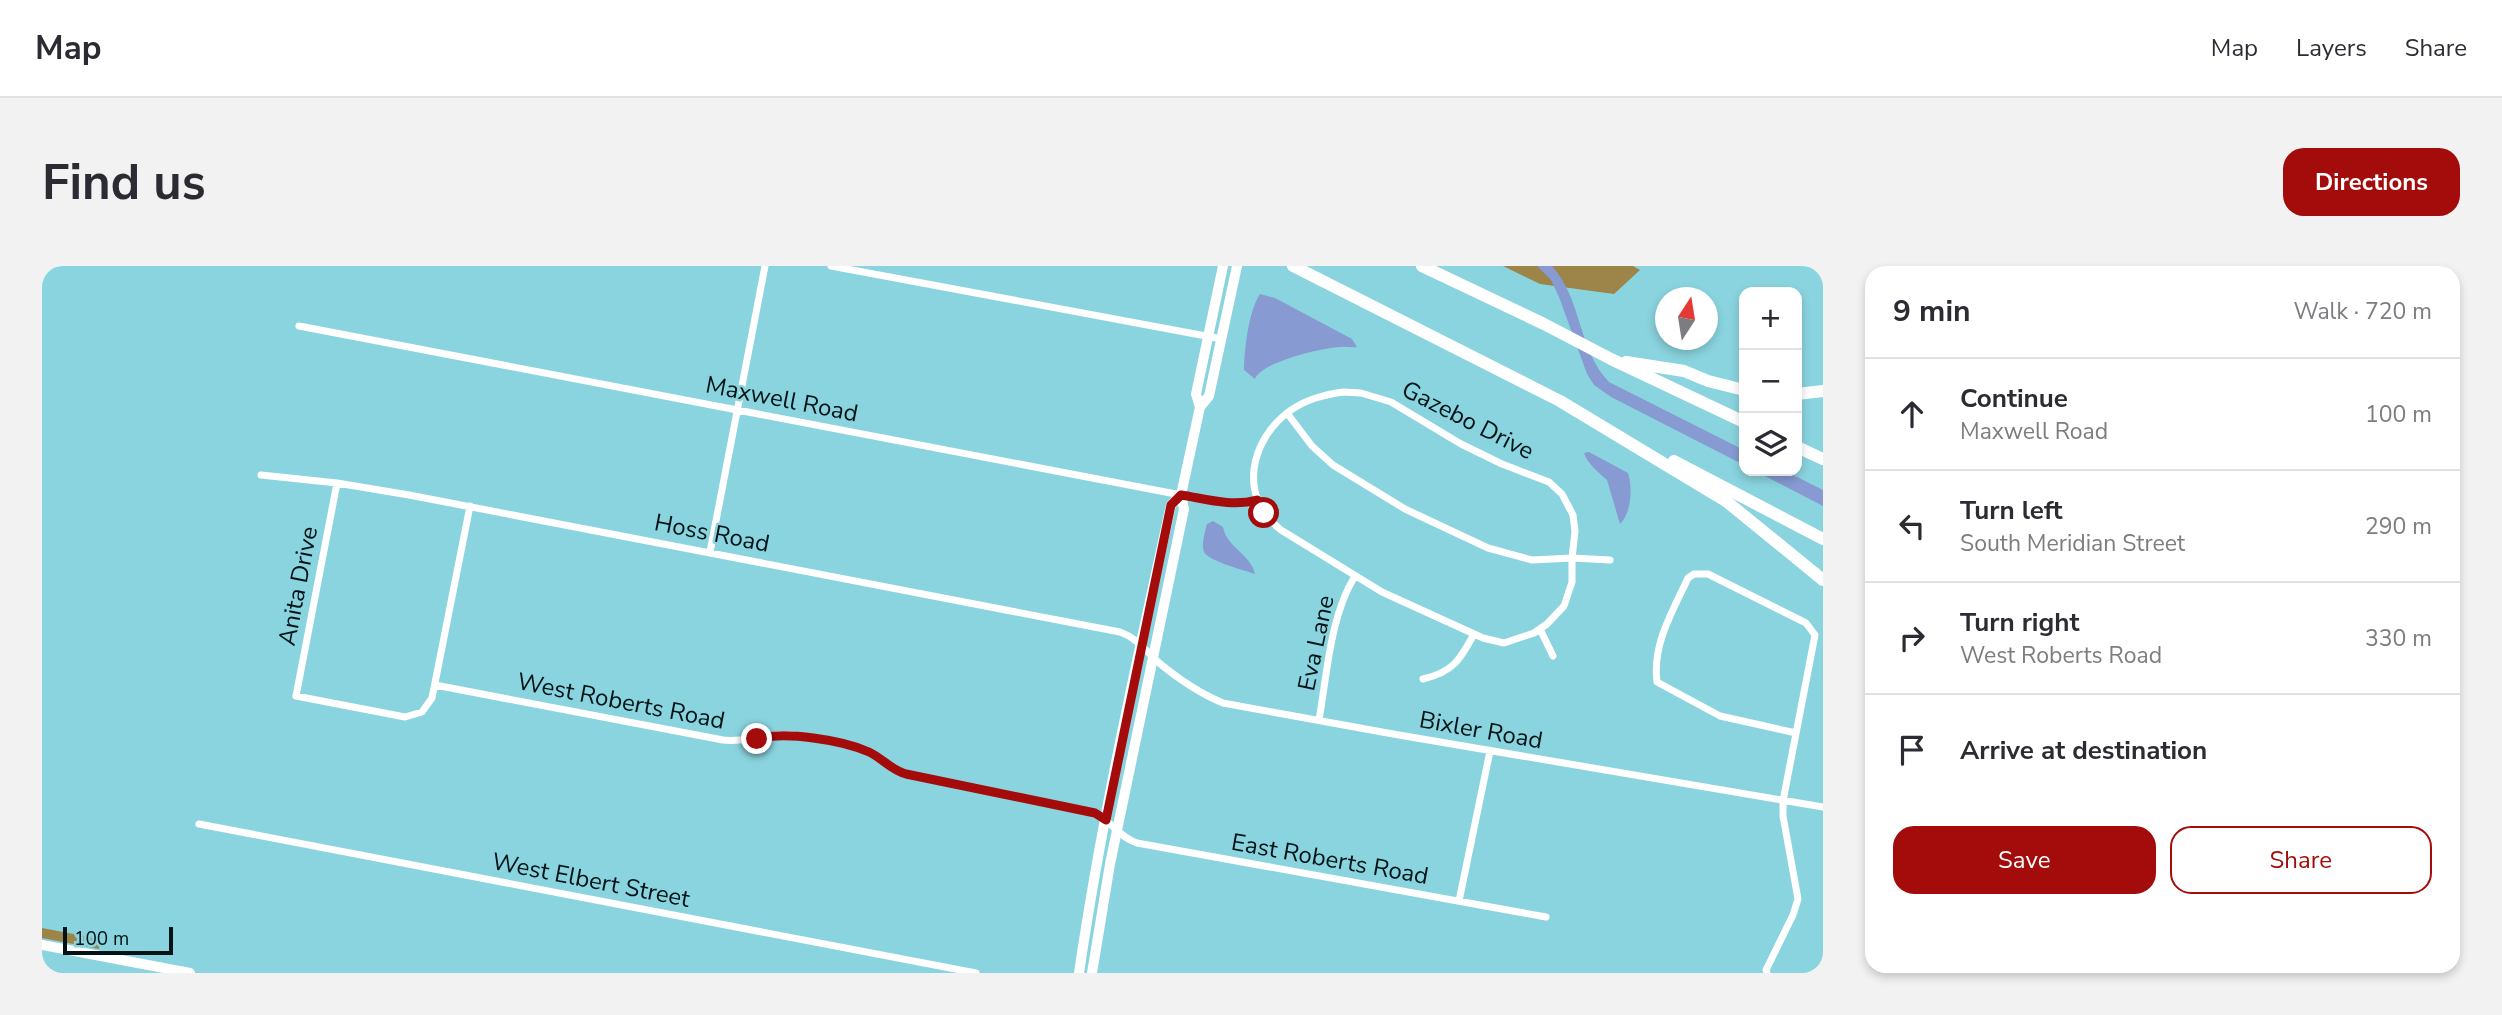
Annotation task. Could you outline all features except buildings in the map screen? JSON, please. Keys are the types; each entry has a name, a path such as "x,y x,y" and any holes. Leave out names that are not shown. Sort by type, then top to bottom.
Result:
{"highway":[{"path":"1293,266 1589,419 1726,501 1823,580"},
{"path":"1422,266 1739,420"},
{"path":"1611,359 1684,372 1739,389"},
{"path":"1802,393 1823,391"},
{"path":"1589,419 1823,539"},
{"path":"1802,449 1823,459"}],"main road":[{"path":"1200,407 1196,394 1223,266"},
{"path":"1092,973 1111,826 1147,650 1184,509 1181,495 1200,407 1209,396 1237,266"},
{"path":"1079,973 1147,650 1171,505 1181,495"},
{"path":"42,945 190,973"}],"street":[{"path":"710,552 765,266"},
{"path":"831,266 1222,339"},
{"name":"Maxwell Road","path":"299,326 1181,495 1228,503 1257,500"},
{"name":"Gazebo Drive","path":"1287,413 1308,401 1330,394 1356,393 1377,397 1401,407 1461,444 1502,464 1549,482 1562,494 1573,515 1575,531 1572,582 1564,606 1540,629"},
{"path":"1553,656 1540,629 1504,643 1474,634 1382,592 1278,528 1267,517 1257,500 1252,477 1255,456 1268,432 1287,413 1312,446 1333,465 1426,520 1488,548 1532,560 1572,558 1610,561"},
{"name":"Hoss Road","path":"261,475 337,483 470,506 1119,632 1131,637 1147,650"},
{"name":"Anita Drive","path":"337,483 296,696 408,717 419,715 427,708 435,685"},
{"path":"435,685 470,506"},
{"path":"1767,973 1798,899 1783,816 1783,801 1815,635 1806,623 1708,574 1694,574 1688,578 1658,646 1655,665 1657,681 1720,716 1796,733"},
{"name":"Eva Lane","path":"1319,720 1340,605 1355,576"},
{"path":"1423,679 1442,674 1453,667 1474,634"},
{"name":"Bixler Road","path":"1147,650 1163,666 1216,700 1490,751 1823,807"},
{"name":"West Roberts Road","path":"435,685 729,741 780,735 853,747 871,753 893,769 906,774 1095,813 1111,826"},
{"path":"1460,901 1490,751"},
{"name":"West Elbert Street","path":"199,824 976,973"},
{"name":"East Roberts Road","path":"1111,826 1136,843 1546,917"}],"shaded area":[{"path":"1503,266 1633,266 1640,270 1614,294 1540,284"},
{"path":"42,928 100,939 99,949 42,938"}],"water":[{"path":"1537,266 1552,266 1562,279 1591,355 1609,382 1739,447 1739,462 1611,397 1594,385 1587,374 1551,280"},
{"path":"1260,294 1275,298 1352,339 1357,347 1331,348 1293,357 1268,367 1255,379 1244,370 1244,362 1250,320"},
{"path":"1589,452 1628,473 1630,500 1627,514 1620,524 1607,480 1588,460 1584,453"},
{"path":"1765,476 1795,476 1823,490 1823,506"},
{"path":"1213,521 1223,527 1229,540 1248,561 1255,574 1219,562 1204,552 1207,524"}],"route":[{"path":"757,739 767,736 794,736 857,748 871,753 893,769 906,774 1095,813 1106,820 1171,505 1181,495 1228,503 1257,500 1264,513"}]}
